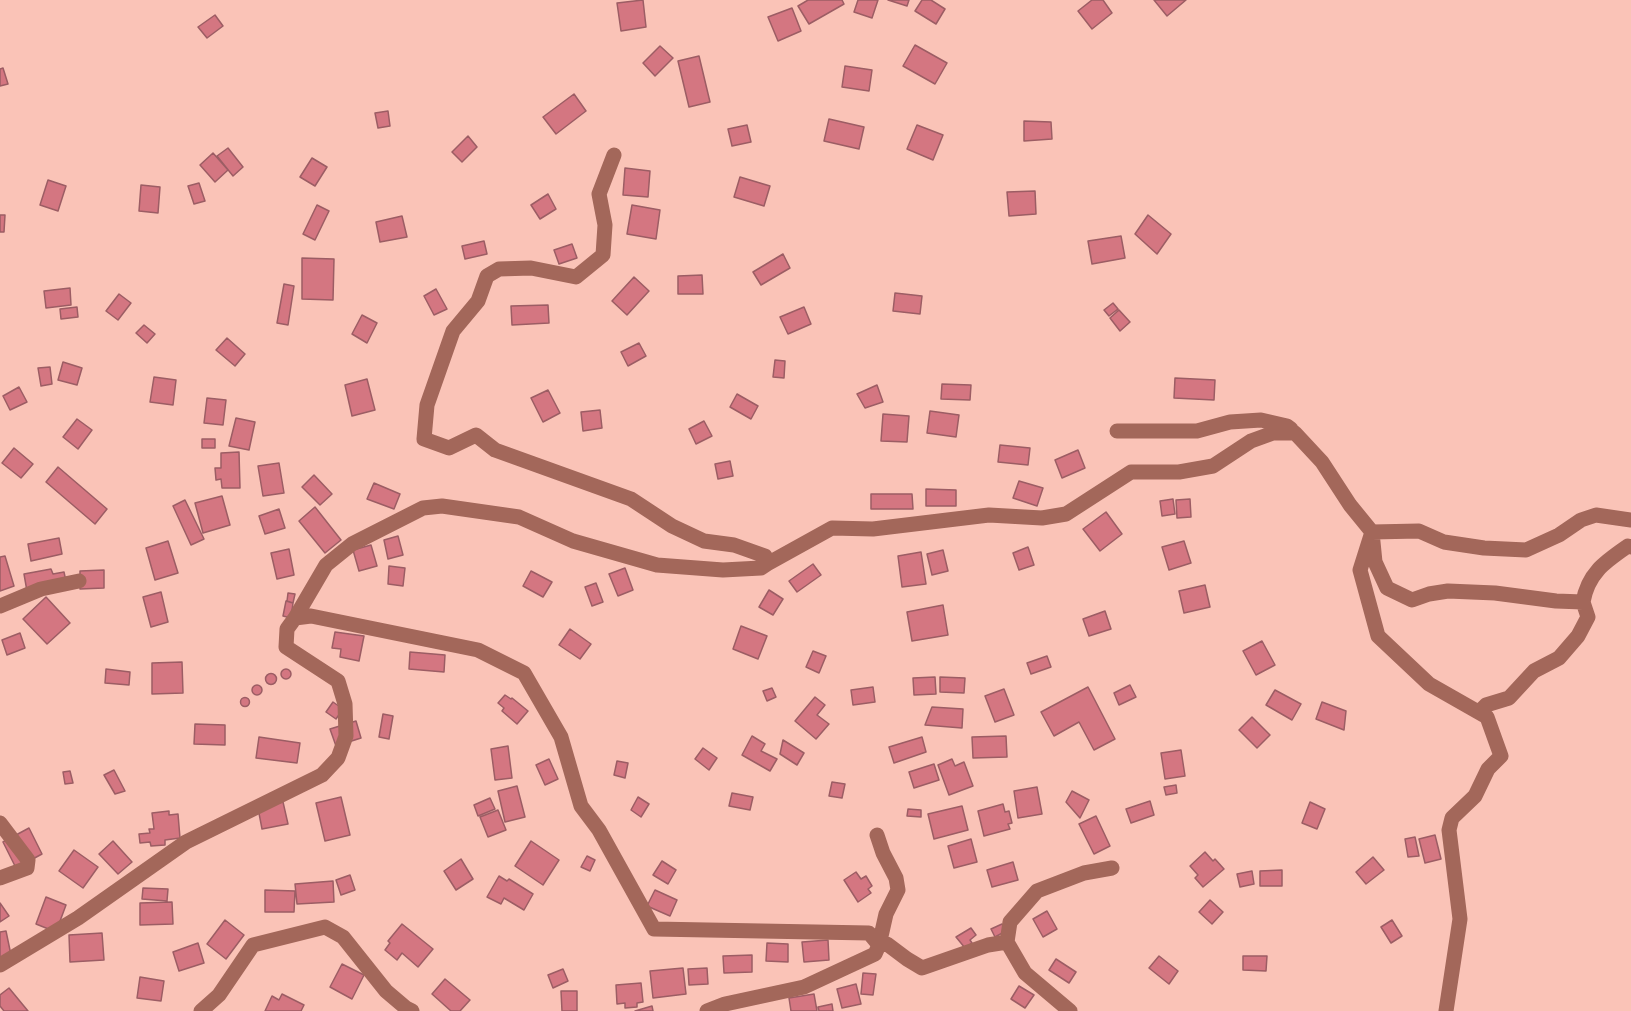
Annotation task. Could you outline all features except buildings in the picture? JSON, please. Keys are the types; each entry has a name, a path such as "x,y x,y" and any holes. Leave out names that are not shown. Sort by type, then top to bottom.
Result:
{"street":[{"path":"614,155 599,194 605,225 603,255 576,277 531,268 499,269 487,276 478,301 453,331 427,405 424,439 449,448 476,435 495,450 631,499 672,526 704,541 734,545 765,556 767,564"},
{"path":"1117,431 1197,431 1230,422 1261,420 1287,426 1322,462 1350,505 1372,532 1375,561 1387,588 1412,600 1448,591 1495,592 1556,602 1583,602"},
{"path":"0,965 78,918 186,842 322,775 338,758 346,736 345,704 338,681 286,646 287,629 326,565 352,544 423,508 442,506 519,517 573,541 657,565 723,570 760,568 832,528 873,529 989,515 1042,518 1066,514 1131,472 1179,472 1213,466 1251,441 1273,433 1295,433"},
{"path":"1372,532 1419,531 1444,542 1484,548 1526,550 1559,536 1581,520 1596,515 1631,520"},
{"path":"1372,532 1360,570 1378,636 1429,684 1487,717 1502,756 1488,769 1475,796 1452,818 1449,830 1460,919 1446,1011"},
{"path":"1479,712 1486,705 1509,698 1534,671 1559,658 1578,636 1588,617 1583,602 1585,590 1594,573 1618,553 1628,546 1631,547"},
{"path":"0,606 41,589 79,580"},
{"path":"295,618 310,616 478,650 524,672 561,737 581,806 599,830 654,929 869,933 879,945"},
{"path":"0,823 28,860 27,868 0,878"},
{"path":"707,1011 725,1004 804,987 875,954 886,914 898,890 896,879 877,835"},
{"path":"1070,1011 1025,973 1007,942 1010,922 1037,891 1084,873 1112,867"},
{"path":"201,1011 219,994 253,945 325,927 343,937 386,991 412,1011"},
{"path":"879,945 888,944 922,968 988,945 1007,942"}]}
